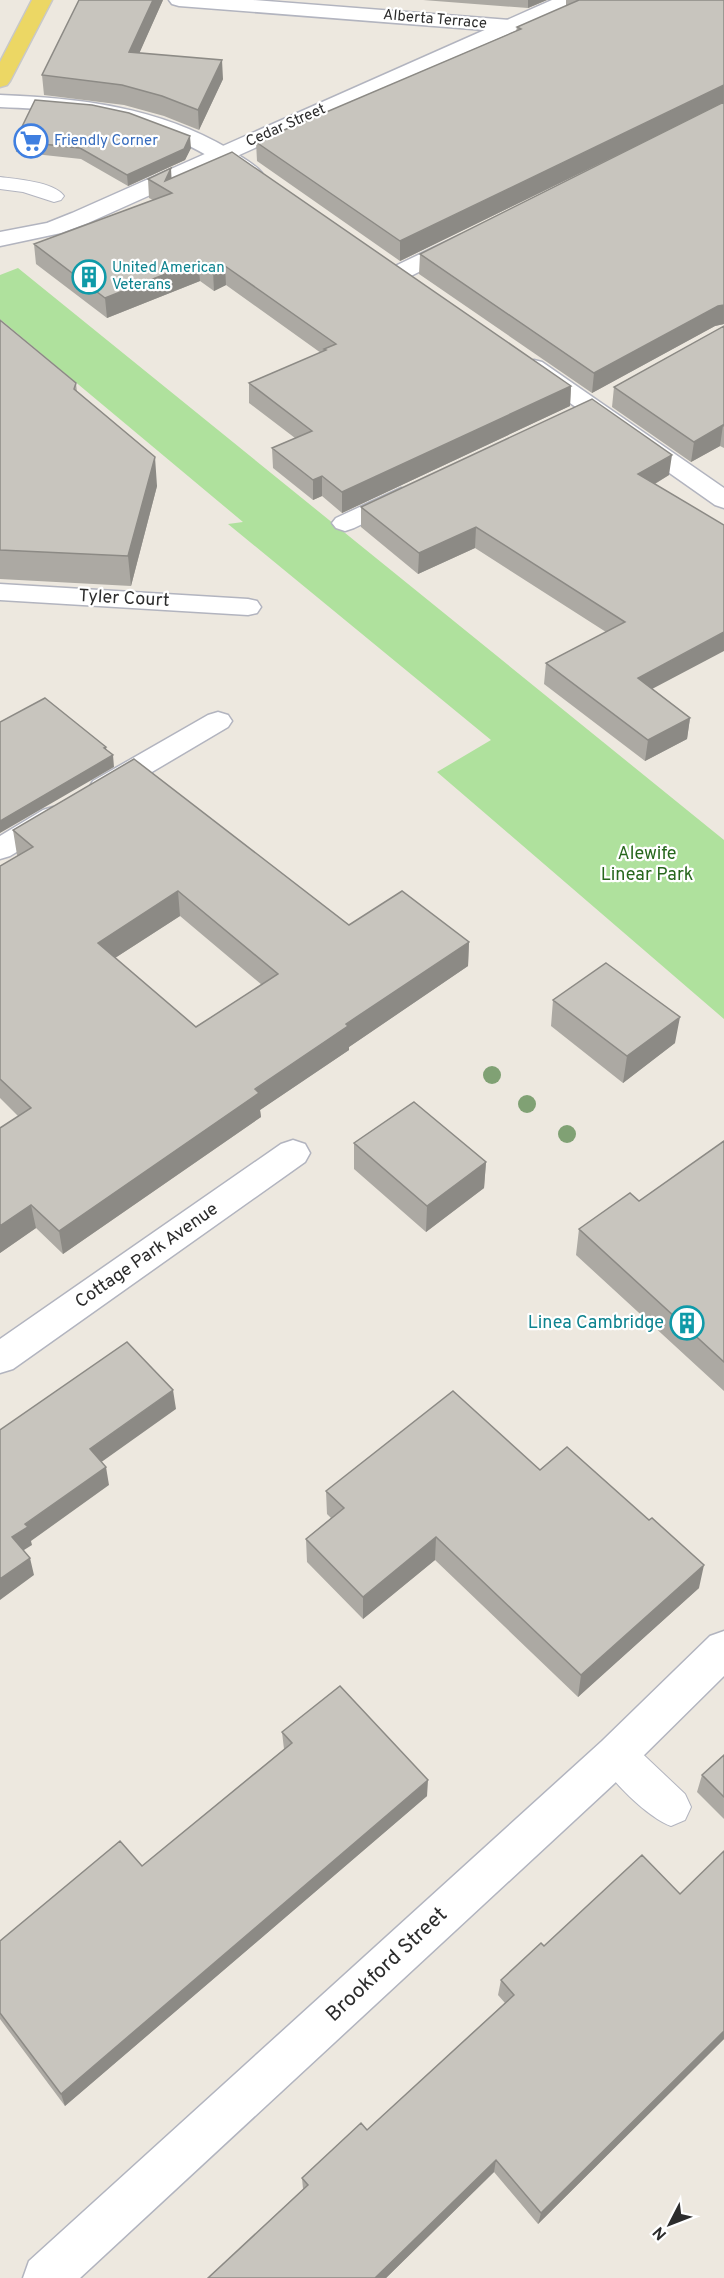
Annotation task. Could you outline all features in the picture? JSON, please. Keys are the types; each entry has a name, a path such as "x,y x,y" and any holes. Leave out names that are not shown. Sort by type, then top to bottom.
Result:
{"main road":[{"path":"0,81 42,0"}],"street":[{"name":"Alberta Terrace","path":"179,0 511,26"},
{"name":"Cedar Street","path":"0,239 60,226 568,0"},
{"path":"0,101 73,107 135,117 176,129 222,154 271,186"},
{"path":"379,260 408,279 478,233"},
{"path":"517,354 582,412 724,500"},
{"path":"582,412 614,395"},
{"path":"345,523 420,487"},
{"name":"Tyler Court","path":"0,592 248,607"},
{"path":"0,849 218,721"},
{"name":"Cottage Park Avenue","path":"0,1359 293,1153"},
{"name":"Brookford Street","path":"46,2278 616,1755 724,1649"}],"lane":[{"path":"0,183 34,188 54,196"},
{"path":"616,1755 671,1807"}],"green space":[{"name":"Alewife Linear Park","path":"18,268 724,840 724,1019 437,772 491,740 228,524 243,522 0,319 0,275"}],"building":[{"path":"79,0 153,0 129,52 222,60 198,110 162,96 122,85 42,75"},
{"path":"579,0 724,0 724,85 400,241 256,142 521,29 517,27"},
{"path":"35,100 92,105 129,113 190,136 184,149 127,175 80,148 15,141"},
{"path":"724,102 724,305 718,306 594,373 420,254"},
{"path":"232,152 571,386 342,492 322,476 313,480 272,448 312,431 249,383 336,344 225,266 213,271 198,261 105,298 34,244 172,193 148,179 171,168 165,181"},
{"path":"0,320 76,383 74,389 155,457 128,556 0,550"},
{"path":"724,326 724,426 694,442 614,387"},
{"path":"592,399 672,455 638,474 724,525 724,632 638,678 690,718 648,740 546,663 625,622 476,527 419,553 361,507"},
{"path":"45,698 113,755 0,821 0,722"},
{"path":"134,759 349,925 402,891 469,942 346,1024 348,1026 255,1089 259,1093 59,1231 31,1205 0,1226 0,1128 31,1108 0,1079 0,866 33,847 13,830","holes":["178,891 278,974 196,1027 98,943"]},
{"path":"606,963 680,1017 627,1056 553,1000"},
{"path":"414,1102 486,1162 427,1206 354,1143"},
{"name":"Linea Cambridge","path":"724,1141 724,1362 579,1229 630,1193 639,1201"},
{"path":"127,1342 173,1390 90,1449 106,1467 25,1524 28,1527 12,1537 30,1558 0,1579 0,1430"},
{"path":"453,1391 540,1470 567,1447 704,1565 581,1675 436,1537 363,1597 306,1539 344,1508 326,1491"},
{"path":"340,1686 428,1780 61,2094 0,2013 0,1941 120,1841 142,1866 292,1743 282,1732"},
{"path":"724,1755 724,1797 702,1775"},
{"path":"724,1851 724,2031 541,2213 496,2160 375,2278 208,2278 308,2185 302,2178 361,2123 367,2130 514,1995 501,1980 541,1943 544,1946 642,1855 680,1894"}],"place":[{"name":"Friendly Corner","path":"31,141"},
{"name":"United American Veterans","path":"89,277"},
{"name":"Linea Cambridge","path":"687,1323"}]}
